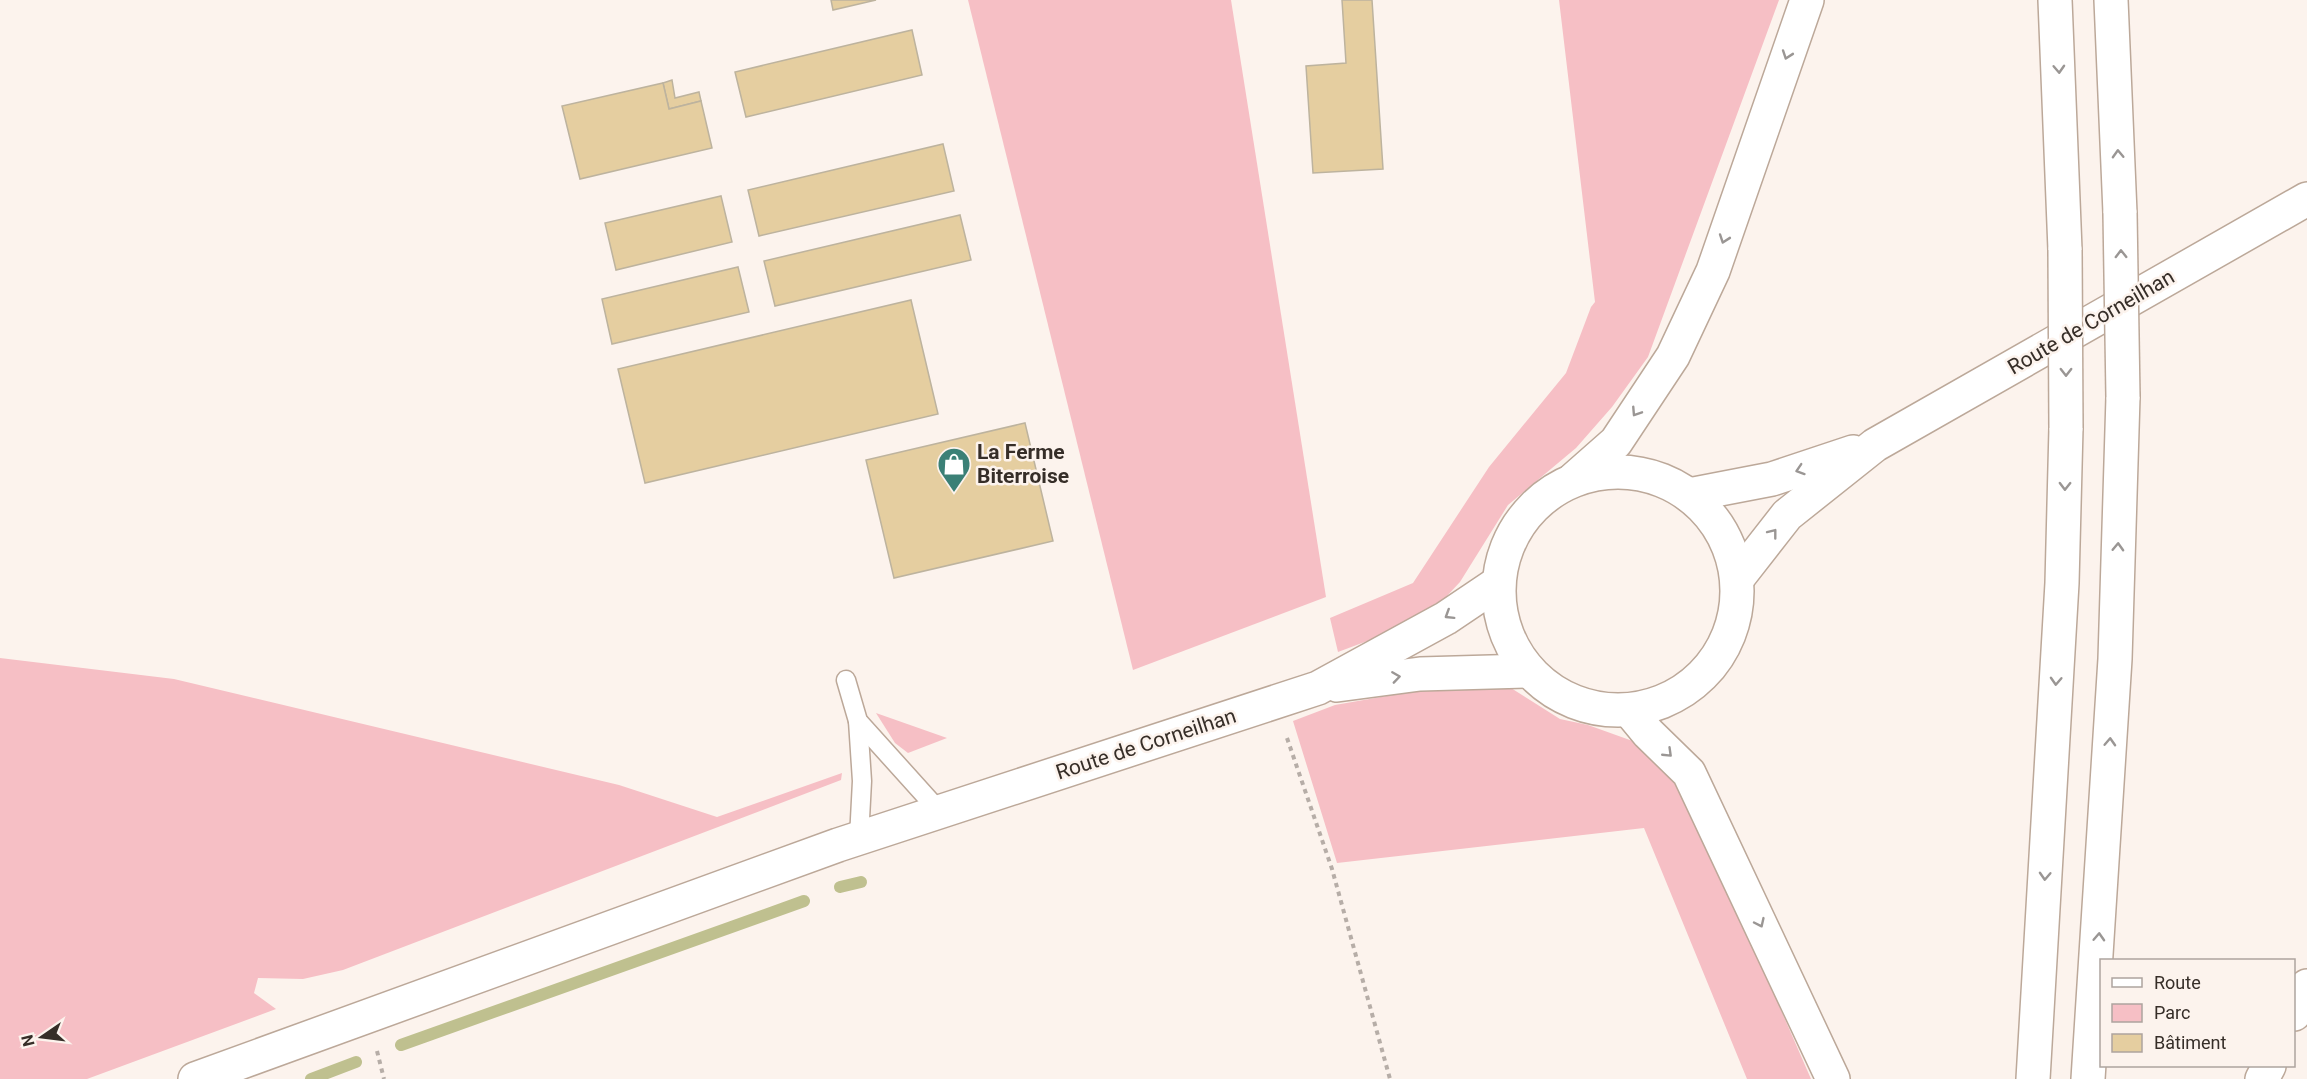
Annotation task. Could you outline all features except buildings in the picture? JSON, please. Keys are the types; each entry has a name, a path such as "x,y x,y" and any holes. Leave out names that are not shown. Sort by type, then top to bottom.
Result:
{"main road":[{"path":"1574,479 1614,471 1654,476 1689,495 1713,518 1729,547 1737,579 1734,617 1721,652 1697,680 1665,700 1629,710 1592,708 1558,694 1529,671 1512,645 1501,615 1498,583 1505,550 1521,520 1545,496 1574,479 1616,442 1673,357 1713,271 1807,0"},
{"path":"2033,1079 2062,595 2066,428 2065,250 2055,0"},
{"path":"2088,1079 2115,659 2123,397 2120,213 2111,0"},
{"name":"Route de Corneilhan","path":"1737,579 1787,515 1875,445 2307,199"},
{"name":"Route de Corneilhan","path":"1689,495 1772,479 1875,445"},
{"name":"Route de Corneilhan","path":"1318,688 1446,618 1498,583"},
{"name":"Route de Corneilhan","path":"195,1079 859,838 1318,688 1420,674 1529,671"},
{"path":"1629,710 1648,733 1689,773 1833,1079"},
{"path":"2295,1012 2307,986"}],"lane":[{"path":"846,680 858,722 861,781 859,838"},
{"path":"858,722 940,812"}],"path":[{"path":"1269,704 1281,719 1332,870 1390,1079"}],"green space":[{"path":"968,0 1231,0 1326,597 1133,670"},
{"path":"1559,0 1779,0 1648,357 1612,407 1576,448 1508,505 1460,582 1445,598 1386,634 1338,652 1330,618 1413,583 1489,467 1566,373 1591,307 1595,302"},
{"path":"0,658 174,679 619,785 717,817 842,773 841,780 343,970 303,979 258,978 254,993 276,1009 87,1079 0,1079"},
{"path":"1483,683 1511,688 1560,719 1588,725 1641,744 1668,767 1690,801 1811,1079 1747,1079 1644,828 1337,863 1293,721 1335,705 1421,690"},
{"path":"876,713 947,738 908,753 895,743"}],"waterway":[{"path":"840,887 861,882"},
{"path":"401,1045 804,901"},
{"path":"311,1079 356,1062"}],"place":[{"name":"La Ferme Biterroise","path":"954,493"}]}
